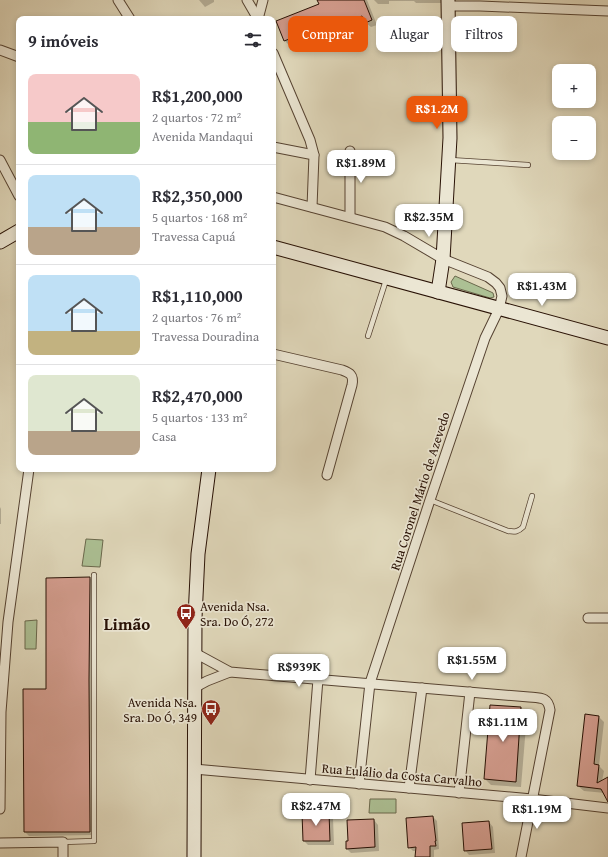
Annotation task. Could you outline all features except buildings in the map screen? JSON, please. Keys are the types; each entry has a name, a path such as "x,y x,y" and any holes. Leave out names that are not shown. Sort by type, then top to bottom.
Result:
{"main road":[{"path":"438,292 443,260 450,138 448,3"},
{"path":"0,242 16,232"},
{"path":"276,248 608,338"},
{"path":"194,857 195,618 198,554 209,472"}],"street":[{"path":"247,0 256,16"},
{"path":"259,16 263,0"},
{"path":"120,1 128,16"},
{"path":"448,3 480,6 608,11"},
{"path":"0,50 16,56"},
{"path":"276,60 310,140 314,155 312,207"},
{"path":"276,147 314,155"},
{"path":"350,150 350,217"},
{"path":"0,160 16,190"},
{"path":"276,198 385,227 404,236 443,260 488,277 500,288 502,296 499,309"},
{"name":"Rua Coronel Mário de Azevedo","path":"359,784 370,684 485,338 499,309"},
{"path":"276,355 342,370 350,374 352,377 352,385 327,475"},
{"path":"0,809 0,712 8,622 29,472"},
{"path":"588,618 608,618"},
{"path":"194,653 230,672 540,698 546,700 549,704 550,710 521,857"},
{"path":"194,688 230,672"},
{"path":"310,780 318,679"},
{"path":"409,788 422,688"},
{"path":"459,794 470,692"},
{"name":"Rua Eulálio da Costa Carvalho","path":"194,769 409,788 459,794 532,799 608,808"},
{"path":"0,843 63,842 64,857"}],"lane":[{"path":"448,160 528,166"},
{"path":"368,336 387,278"},
{"path":"430,500 508,531 514,532 523,527 532,496"},
{"path":"63,842 94,841 94,575"}],"green space":[{"path":"455,276 493,293 494,297 490,298 453,287 451,282"},
{"path":"86,539 103,540 100,567 82,566"},
{"path":"37,620 36,649 25,649 25,621"},
{"path":"370,799 396,799 396,813 369,813"}],"place":[{"name":"Avenida Nsa. Sra. Do Ó, 272","path":"186,630"},
{"name":"Avenida Nsa. Sra. Do Ó, 349","path":"211,726"}],"district":[{"name":"Limão","path":"127,623"}]}
